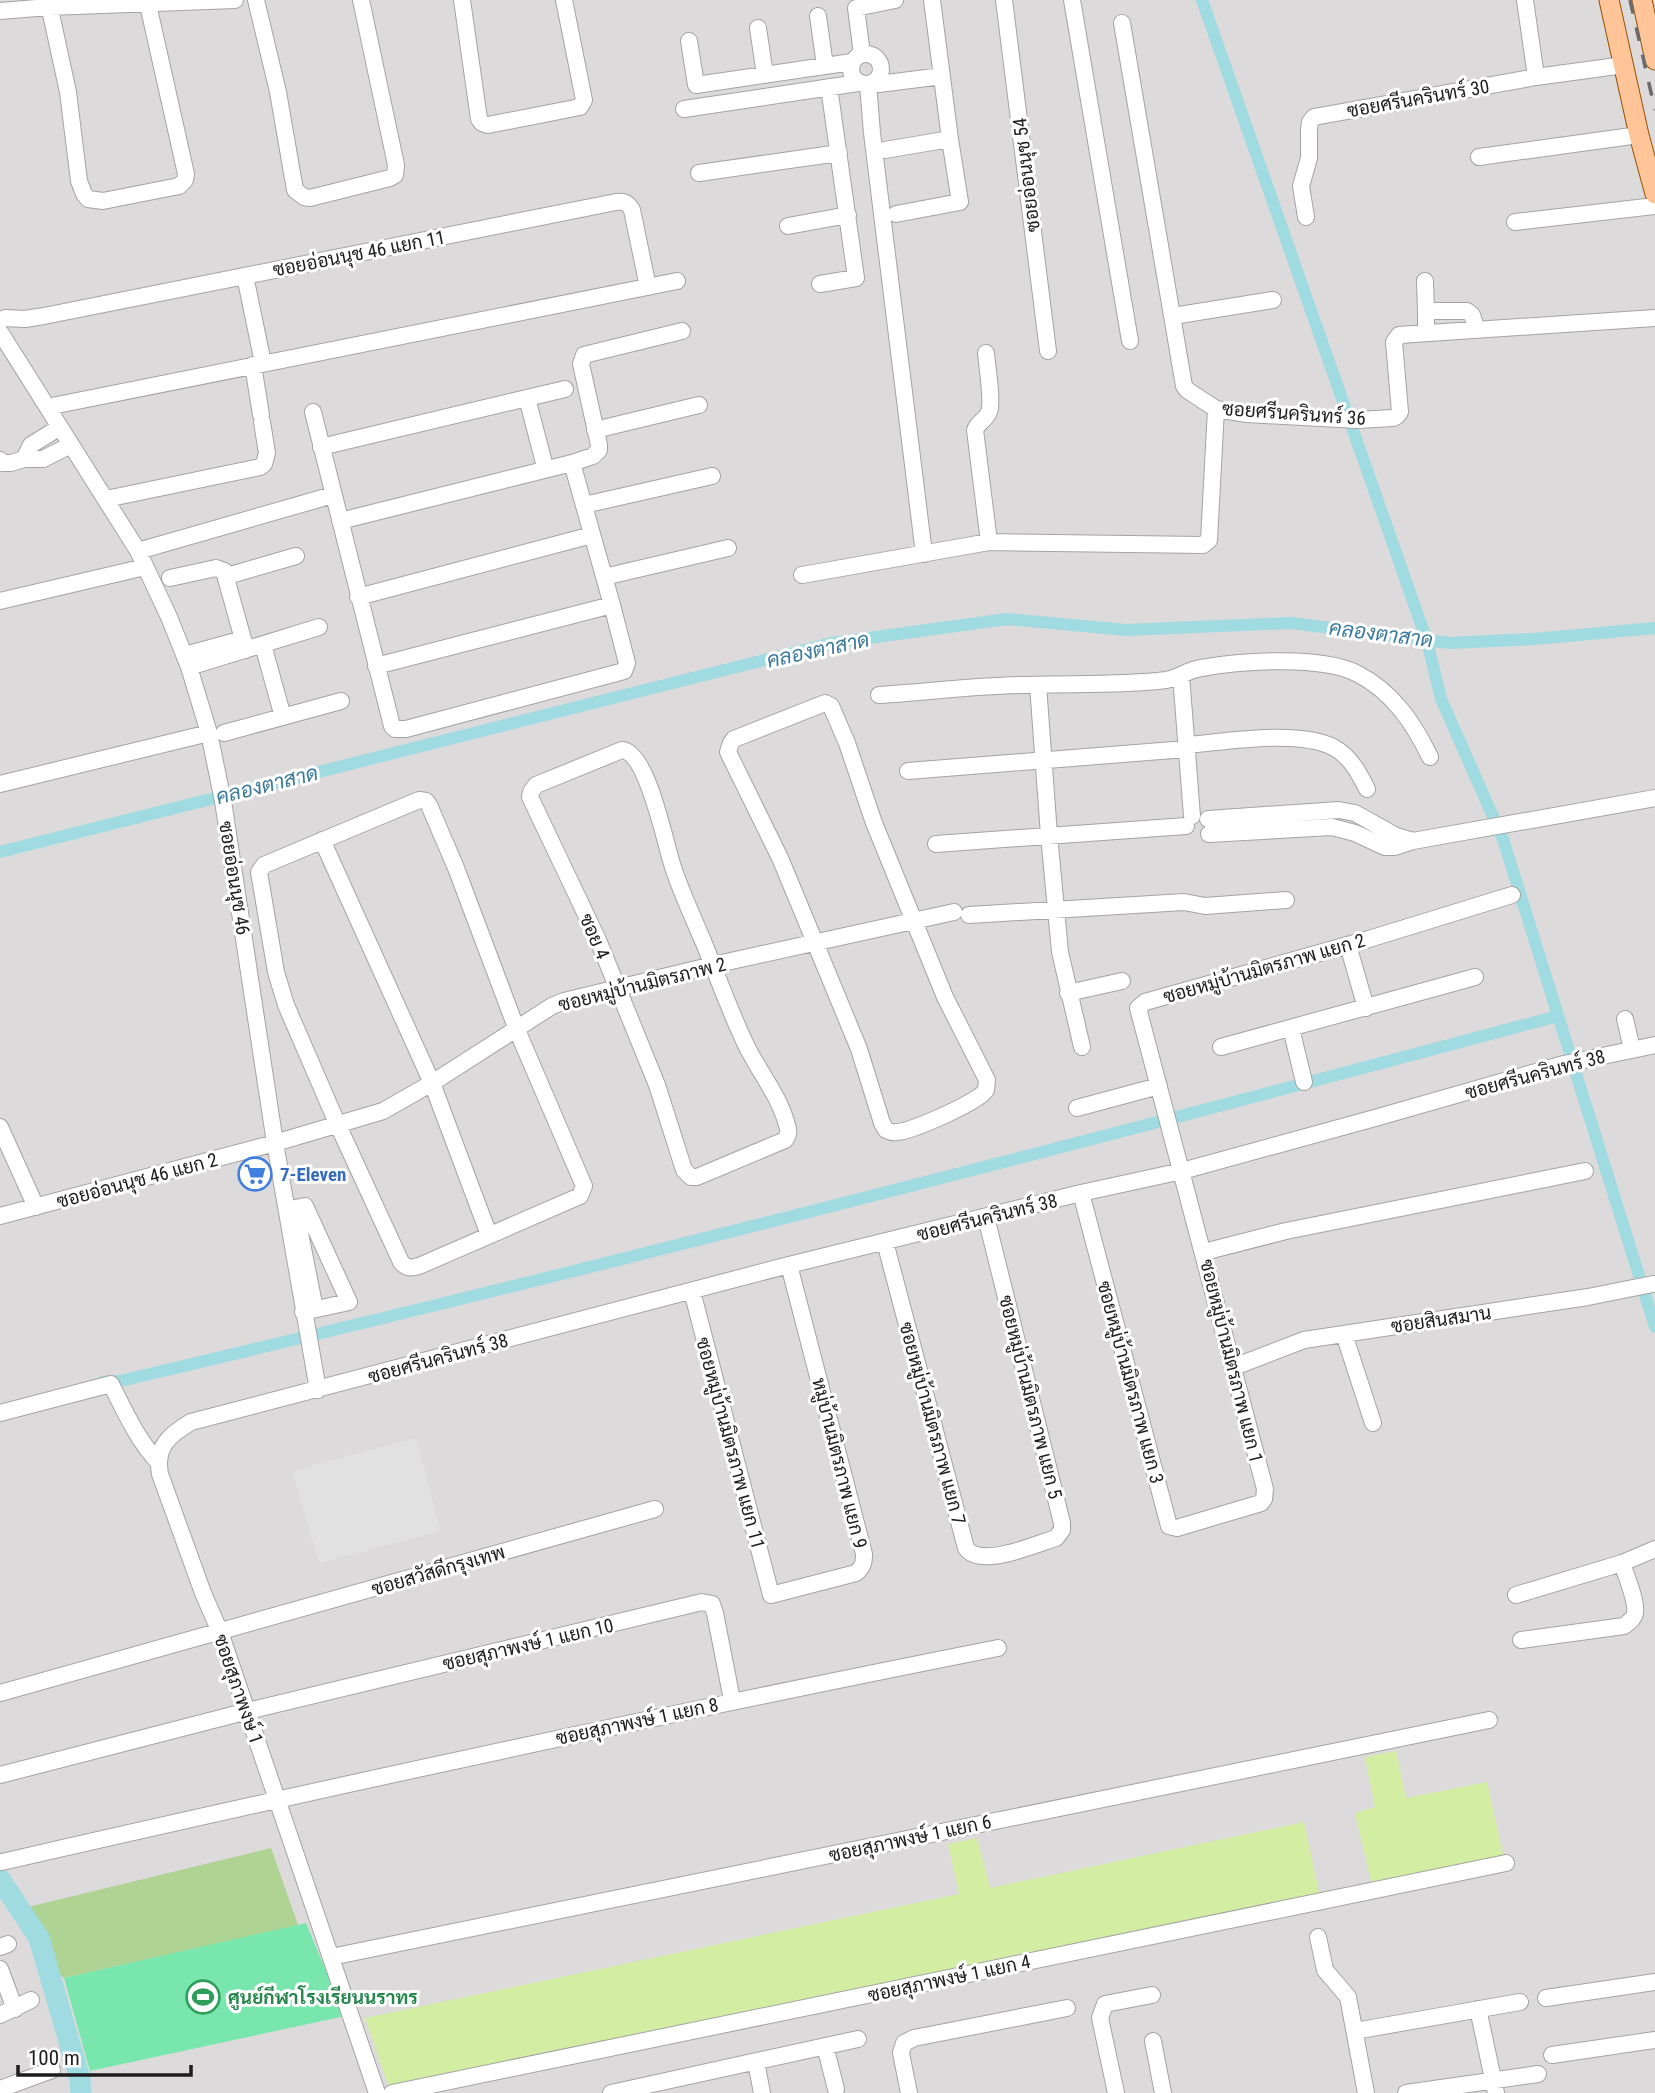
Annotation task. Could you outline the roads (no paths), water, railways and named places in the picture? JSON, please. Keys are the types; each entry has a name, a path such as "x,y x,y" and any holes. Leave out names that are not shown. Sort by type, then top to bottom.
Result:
{"main road":[{"path":"1609,0 1655,194"},
{"path":"1642,0 1655,58"}],"street":[{"path":"0,11 48,4 235,0"},
{"path":"256,0 278,92 295,190 310,198 395,175 396,165 361,0"},
{"path":"462,0 478,119 488,125 580,107 583,104 564,0"},
{"path":"867,83 851,75 857,58 856,8 895,0"},
{"path":"896,214 960,202 932,0"},
{"name":"ซอยอ่อนนุช 54","path":"1004,0 1048,351"},
{"path":"1072,0 1130,341"},
{"path":"1525,0 1536,77"},
{"path":"48,4 68,92 81,187 88,200 103,201 179,186 185,180 186,174 148,1"},
{"path":"818,16 825,66"},
{"name":"ซอยศรีนครินทร์ 36","path":"1122,23 1184,386 1216,409 1247,414 1357,420 1397,416 1399,406 1394,342 1399,335 1655,318"},
{"path":"758,28 765,75"},
{"path":"689,41 696,85 825,66 873,55 880,62 881,72 867,83"},
{"name":"ซอยศรีนครินทร์ 30","path":"1306,217 1301,186 1309,158 1310,122 1314,117 1536,77 1623,65"},
{"path":"684,109 829,87 942,76"},
{"path":"867,83 923,554"},
{"path":"820,284 856,278 829,87"},
{"path":"1479,157 1639,135"},
{"path":"885,150 950,139"},
{"path":"699,173 839,153"},
{"name":"ซอยอ่อนนุช 46 แยก 11","path":"1,321 44,316 623,201 629,204 632,210 648,286"},
{"path":"1515,222 1655,206"},
{"path":"788,226 848,215"},
{"path":"106,499 264,464 267,453 246,276"},
{"path":"47,407 677,281"},
{"path":"1425,281 1426,333"},
{"path":"1173,316 1273,300"},
{"path":"1426,311 1467,311 1472,315 1477,330"},
{"name":"ซอยอ่อนนุช 46","path":"1,321 47,407 138,551 216,733 218,772 275,1143 308,1314 318,1390"},
{"path":"340,521 572,463 597,454 599,444 581,364 584,355 681,331"},
{"path":"986,354 990,407 986,418 975,430 989,542"},
{"path":"321,447 565,389"},
{"path":"527,398 544,463"},
{"path":"596,430 699,405"},
{"path":"802,575 989,542 1203,545 1209,540 1216,409"},
{"path":"313,412 376,666 396,729 406,729 624,671 627,663 572,463"},
{"path":"24,460 31,446 60,428"},
{"path":"0,460 3,463 11,463 43,460 71,445"},
{"path":"584,505 712,476"},
{"path":"138,551 333,495"},
{"path":"358,597 592,535"},
{"path":"604,577 728,548"},
{"path":"227,576 296,556"},
{"path":"0,601 145,567"},
{"path":"170,578 216,568 224,571 244,645"},
{"path":"376,666 612,605"},
{"path":"187,661 244,645 263,645 319,627"},
{"path":"263,645 283,717"},
{"path":"879,695 1002,685 1081,685 1166,680 1199,668 1283,661 1308,662 1358,674 1381,690 1402,709 1415,726 1430,757"},
{"path":"1181,675 1189,821 1191,835 1195,838 1200,839 1209,826 1332,827 1345,829 1385,847 1395,847 1413,841 1655,798"},
{"path":"1038,685 1060,952 1082,1047"},
{"path":"0,784 341,701"},
{"path":"820,704 829,704 874,823 946,997 983,1070 988,1085 983,1095 915,1128 899,1132 886,1130 859,1049 814,943 780,858 728,752 734,739 820,704"},
{"path":"908,771 1261,739 1301,739 1334,748 1349,760 1367,789"},
{"name":"ซอย 4","path":"622,750 632,753 653,796 673,867 713,965 747,1047 781,1109 788,1135 785,1140 697,1177 691,1177 684,1170 657,1084 617,987 583,908 533,805 531,792 536,785 622,750"},
{"path":"419,800 426,801 456,868 517,1030 584,1186 580,1196 419,1266 405,1267 337,1123 286,1004 276,972 259,877 260,867 419,800"},
{"path":"936,844 1189,821"},
{"path":"322,840 432,1083 489,1235"},
{"name":"ซอยหมู่บ้านมิตรภาพ แยก 2","path":"1182,1171 1138,1013 1141,1004 1512,895"},
{"name":"ซอยหมู่บ้านมิตรภาพ 2","path":"275,1143 383,1111 552,1006 617,987 915,920 962,913 1057,911 1184,902 1205,906 1286,900"},
{"path":"1348,945 1366,1008"},
{"path":"1221,1046 1475,977"},
{"path":"1069,993 1122,981"},
{"path":"1625,1019 1632,1049"},
{"path":"1291,1028 1304,1082"},
{"name":"ซอยศรีนครินทร์ 38","path":"318,1390 789,1265 1182,1171 1586,1058 1655,1045"},
{"path":"1077,1108 1159,1086"},
{"path":"0,1127 36,1207"},
{"name":"ซอยอ่อนนุช 46 แยก 2","path":"0,1216 275,1143"},
{"name":"ซอยหมู่บ้านมิตรภาพ แยก 1","path":"1182,1171 1265,1495 1261,1503 1214,1518"},
{"path":"1204,1252 1286,1231 1585,1171"},
{"name":"ซอยหมู่บ้านมิตรภาพ แยก 3","path":"1081,1193 1167,1521 1172,1528 1177,1528 1214,1518"},
{"path":"304,1206 349,1302 308,1314 295,1208 304,1206"},
{"name":"ซอยหมู่บ้านมิตรภาพ แยก 5","path":"986,1217 1062,1523 1062,1530 1056,1538 1019,1549"},
{"name":"ซอยหมู่บ้านมิตรภาพ แยก 7","path":"886,1242 966,1548 969,1553 983,1557 1019,1549"},
{"name":"หมู่บ้านมิตรภาพ แยก 9","path":"771,1595 856,1573 864,1563 864,1554 789,1265"},
{"name":"ซอยสินสมาน","path":"1234,1367 1291,1344 1653,1284"},
{"name":"ซอยหมู่บ้านมิตรภาพ แยก 11","path":"692,1291 771,1595"},
{"path":"1344,1334 1373,1423"},
{"path":"0,1413 111,1384 135,1432 158,1462 165,1443 191,1422 318,1390"},
{"name":"ซอยสุภาพงษ์ 1","path":"158,1462 203,1593 248,1711 377,2093"},
{"name":"ซอยสวัสดีกรุงเทพ","path":"0,1693 655,1509"},
{"path":"1516,1595 1622,1563 1655,1549"},
{"path":"1521,1640 1624,1626 1632,1621 1635,1612 1622,1563"},
{"name":"ซอยสุภาพงษ์ 1 แยก 10","path":"248,1711 702,1602 712,1604 715,1613 732,1700"},
{"name":"ซอยสุภาพงษ์ 1 แยก 8","path":"2,1862 732,1700 998,1648"},
{"path":"0,1775 248,1711"},
{"name":"ซอยสุภาพงษ์ 1 แยก 6","path":"331,1956 1489,1720"},
{"name":"ซอยสุภาพงษ์ 1 แยก 4","path":"392,2093 1506,1863"},
{"path":"1318,1937 1325,1970 1348,1997 1366,2093"},
{"path":"0,1969 8,2012 31,2000"},
{"path":"1546,1998 1655,1982"},
{"path":"1116,2093 1100,2018 1102,2010 1105,2004 1152,1995"},
{"path":"1355,2031 1520,2002"},
{"path":"909,2093 901,2053 904,2043 914,2038 1067,2008"},
{"path":"1478,2010 1495,2087"},
{"path":"615,2093 686,2085 756,2062 858,2039"},
{"path":"1552,2055 1655,2040"},
{"path":"1153,2041 1163,2093"},
{"path":"825,2046 836,2090"},
{"path":"756,2062 762,2093"},
{"path":"0,2089 52,2070"},
{"path":"1406,2093 1495,2087 1538,2074"}],"waterway":[{"path":"1202,0 1427,641 1441,699 1503,839 1655,1327"},
{"name":"คลองตาสาด","path":"0,852 832,643 1007,619 1126,630 1291,623 1450,643 1534,639 1655,628"},
{"path":"102,1382 120,1381 660,1250 1558,1016"},
{"path":"0,1879 39,1938 80,2079 81,2093"}],"railway":[{"path":"1630,0 1655,110"}],"place":[{"name":"7-Eleven","path":"255,1174"},
{"name":"ศูนย์กีฬาโรงเรียนนราทร","path":"203,1997"}]}
